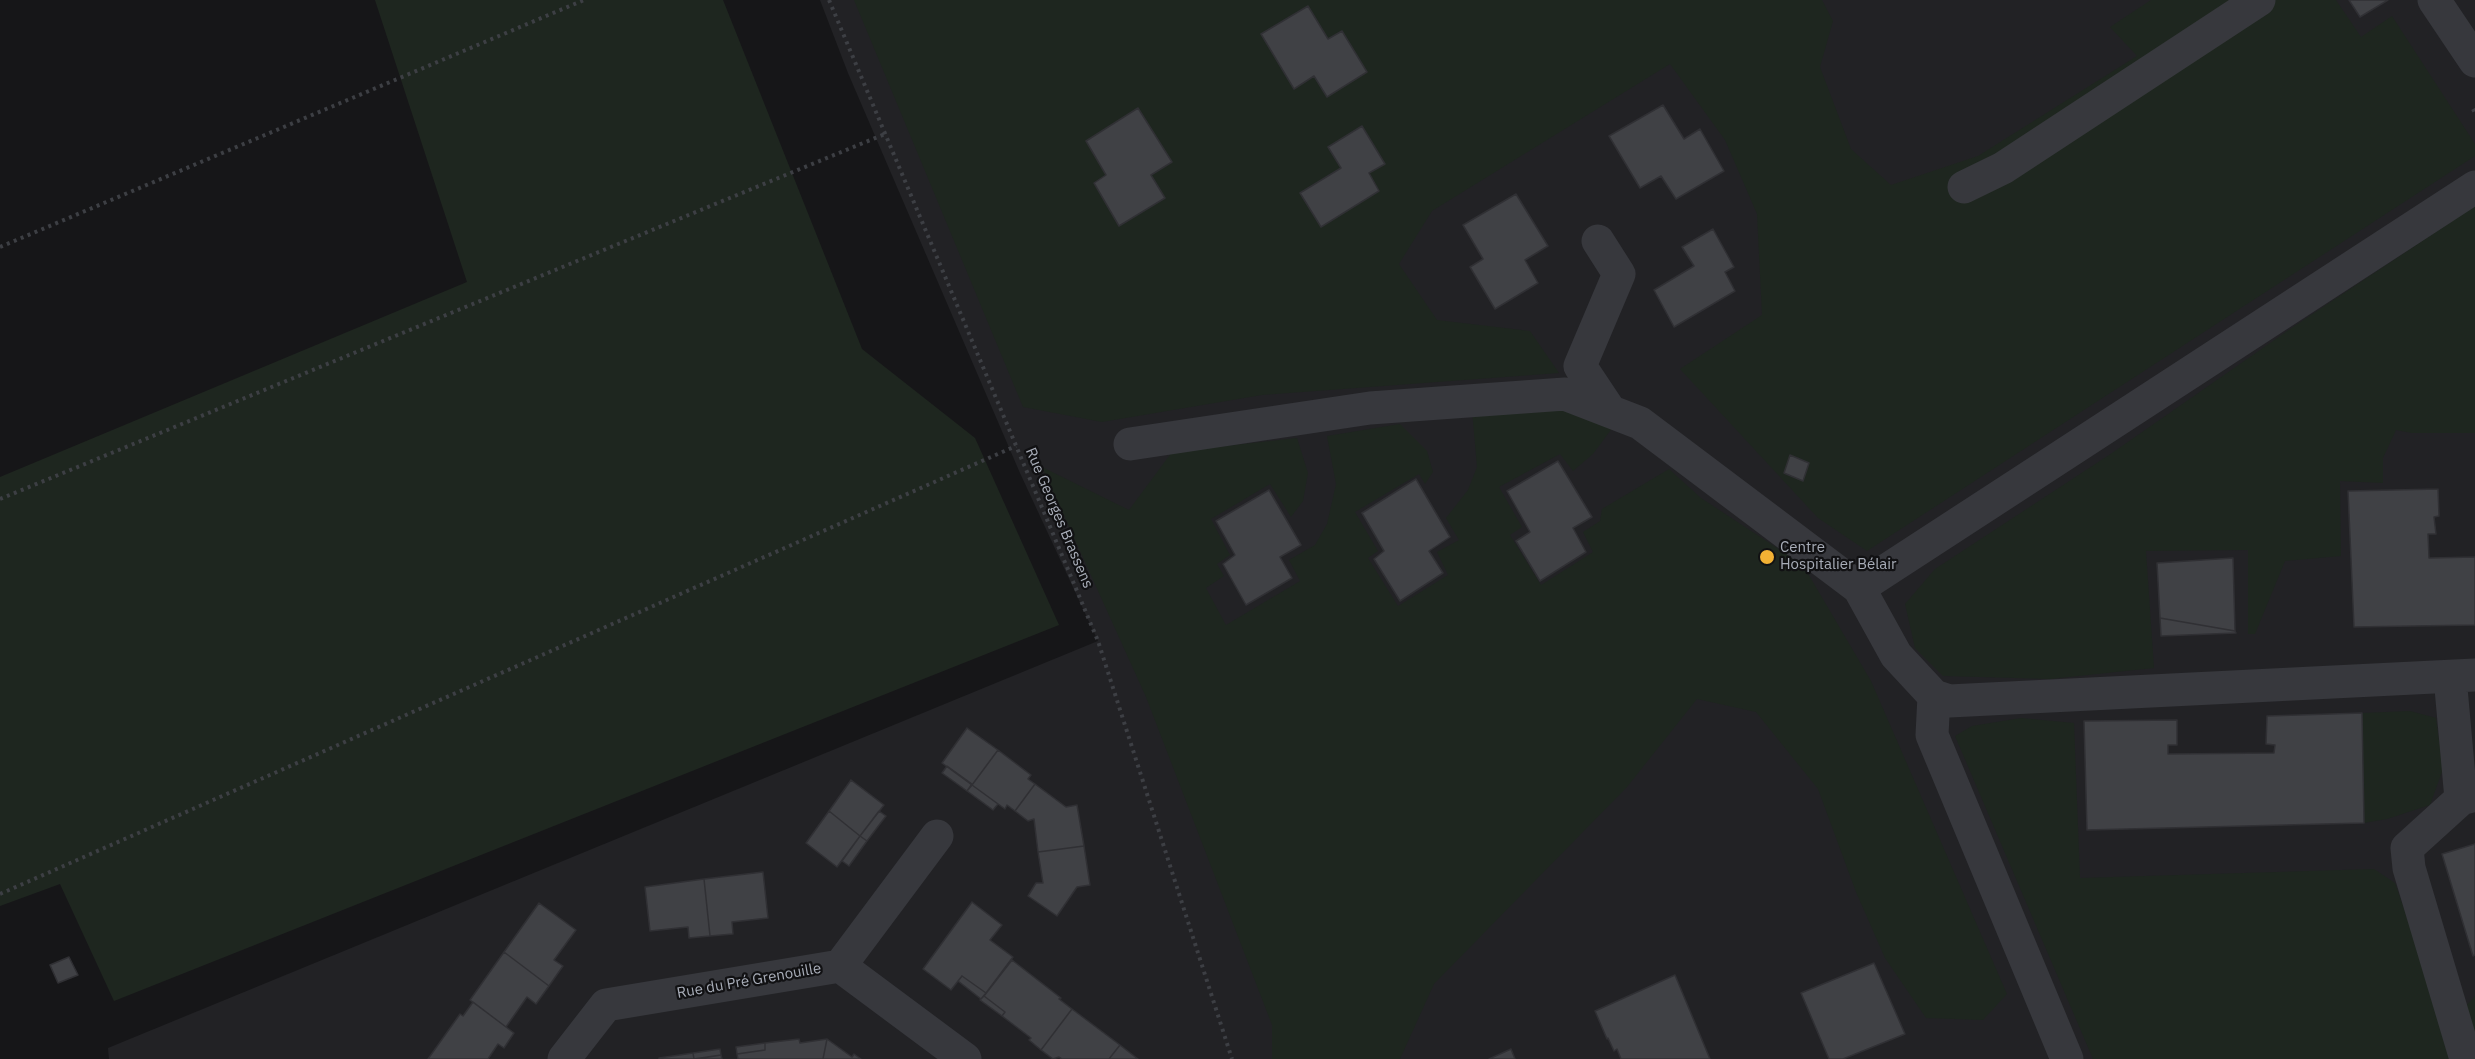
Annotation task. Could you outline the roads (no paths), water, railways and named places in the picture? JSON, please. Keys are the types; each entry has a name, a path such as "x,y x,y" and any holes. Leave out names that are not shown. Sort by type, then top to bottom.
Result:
{"street":[{"path":"1964,187 2003,168 2259,0"},
{"path":"2434,0 2475,61"},
{"path":"1859,588 2475,187"},
{"path":"1598,241 1619,274 1580,366 1610,411"},
{"path":"1130,444 1370,408 1564,394 1640,423 1859,588 1896,655 1934,696 1949,701 2462,676 2468,797 2407,848 2409,868 2466,1059"},
{"path":"1934,696 1932,735 2067,1059"},
{"path":"840,966 938,836"},
{"name":"Rue du Pré Grenouille","path":"564,1059 606,1005 840,966 965,1059"}],"place":[{"name":"Centre Hospitalier Bélair","path":"1767,557"}]}
